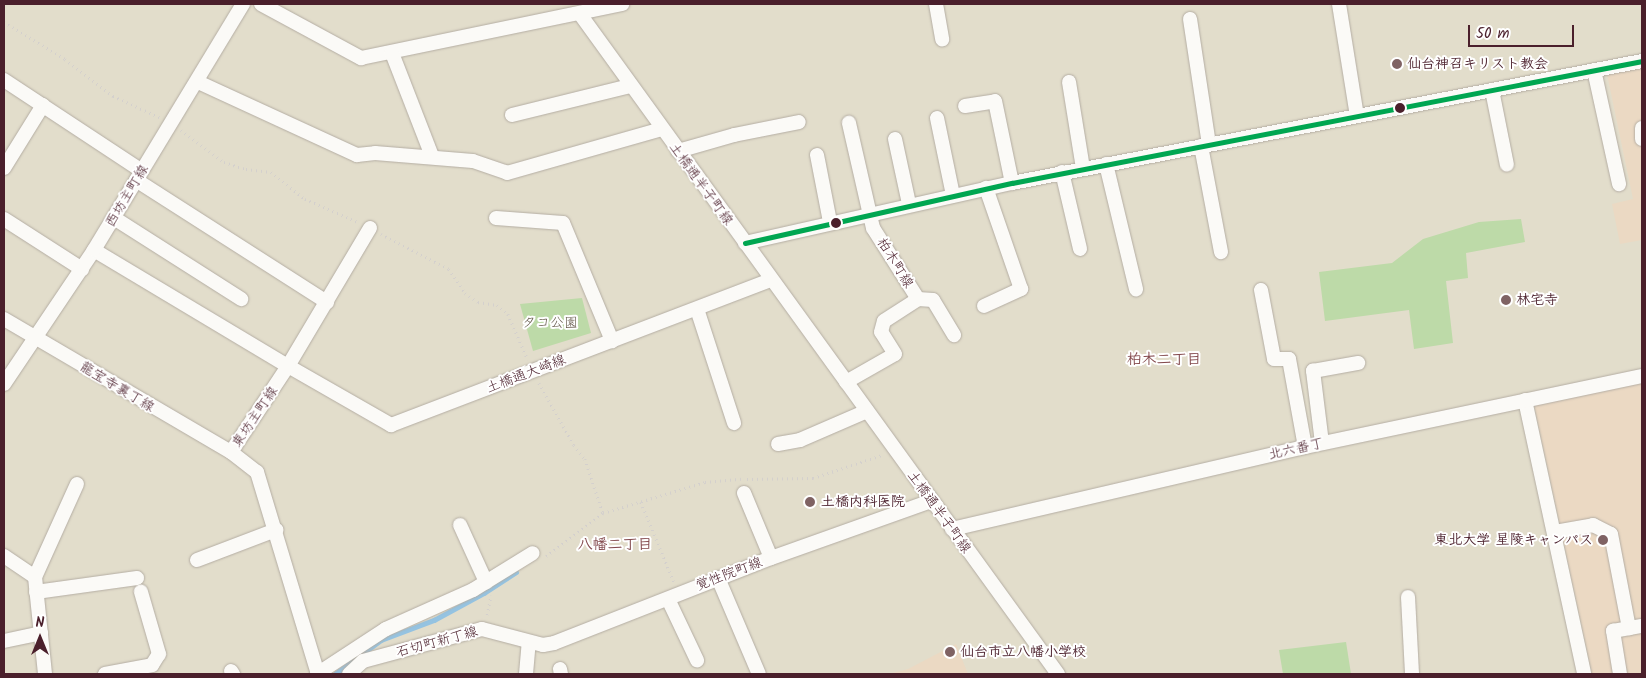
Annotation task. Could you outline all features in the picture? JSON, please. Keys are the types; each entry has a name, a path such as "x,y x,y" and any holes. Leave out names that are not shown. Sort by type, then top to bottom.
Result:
{"street":[{"name":"西坊主町線","path":"4,384 94,250 170,123 198,82 243,4"},
{"path":"261,4 352,56 361,58 622,4"},
{"path":"936,4 942,39"},
{"path":"1339,4 1357,116"},
{"name":"土橋通半子町線","path":"586,10 630,86 1058,674"},
{"path":"1190,18 1205,145 1221,252"},
{"path":"392,52 432,156"},
{"path":"745,244 909,204 1062,172 1642,61"},
{"path":"1594,70 1619,184"},
{"path":"4,80 43,105 139,175 327,302"},
{"path":"198,82 357,155 432,156 473,161 507,173 662,129"},
{"path":"1069,82 1084,168"},
{"path":"512,115 630,86"},
{"path":"1492,90 1507,165"},
{"path":"965,106 995,101 1012,183"},
{"path":"4,168 43,105"},
{"path":"937,118 953,195"},
{"path":"678,152 734,135 799,122"},
{"name":"柏木町線","path":"846,382 895,354 881,332 884,321 918,299 873,228 868,214 849,123"},
{"path":"1642,128 1642,139"},
{"path":"895,139 909,204"},
{"path":"817,155 830,222"},
{"path":"1106,164 1136,289"},
{"path":"1062,172 1080,249"},
{"path":"984,306 1021,289 986,188"},
{"path":"114,218 241,299"},
{"path":"496,218 563,223 612,342"},
{"path":"4,219 82,269"},
{"name":"東坊主町線","path":"318,674 257,472 231,452 288,366 370,228"},
{"path":"94,250 288,366"},
{"name":"土橋通大崎線","path":"288,366 390,425 771,280"},
{"path":"1261,290 1274,359 1288,359 1305,447"},
{"path":"918,299 933,300 954,335"},
{"path":"697,309 734,423"},
{"name":"龍宝寺裏丁線","path":"4,319 231,452"},
{"path":"1322,443 1313,371 1358,363"},
{"name":"北六番丁","path":"952,529 1322,443 1642,376"},
{"path":"1525,400 1555,532 1584,674"},
{"path":"778,444 800,440 867,411"},
{"path":"45,674 36,585 77,484"},
{"path":"744,493 771,558"},
{"name":"覚性院町線","path":"529,642 543,646 554,643 771,558 931,501"},
{"path":"460,525 486,582"},
{"path":"1555,532 1593,525 1617,533 1635,627 1613,631 1620,674"},
{"path":"197,560 276,530"},
{"path":"4,556 36,585 139,585 159,654 152,665 105,674"},
{"path":"318,674 386,629 536,557"},
{"path":"718,578 759,674"},
{"path":"673,596 697,660"},
{"path":"1408,597 1412,674"},
{"name":"石切町新丁線","path":"349,674 363,661 482,629 529,642"},
{"path":"4,641 40,633"},
{"path":"526,674 529,642"}],"path":[{"path":"4,22 65,59 112,96 138,105 170,123 224,162 246,169 271,172 304,199 333,209 449,269 465,293 478,302 497,305 508,314 533,372 574,445 585,459 603,513 536,557"},
{"path":"641,502 673,596"},
{"path":"482,629 491,595"}],"shaded area":[{"path":"1642,68 1642,240 1620,244 1612,204 1633,199 1607,74"},
{"name":"東北大学 星陵キャンパス","path":"1642,383 1642,674 1592,674 1534,405"},
{"name":"仙台市立八幡小学校","path":"956,644 968,674 889,674 908,669"}],"green space":[{"path":"1521,219 1525,242 1466,253 1468,278 1446,281 1453,343 1414,349 1409,310 1325,321 1319,272 1392,263 1423,239 1479,222"},
{"name":"タコ公園","path":"582,298 591,333 533,351 520,304"},
{"path":"1346,642 1351,674 1283,674 1279,650"}],"waterway":[{"path":"335,674 381,640 434,620 484,593 516,572"}],"transit line":[{"path":"745,243 1012,183 1642,61"}],"place":[{"name":"仙台神召キリスト教会","path":"1397,64"},
{"name":"林宅寺","path":"1506,300"},
{"name":"土橋内科医院","path":"810,502"},
{"name":"東北大学 星陵キャンパス","path":"1603,540"},
{"name":"仙台市立八幡小学校","path":"950,652"}],"district":[{"name":"柏木二丁目","path":"1164,361"},
{"name":"八幡二丁目","path":"615,546"}]}
